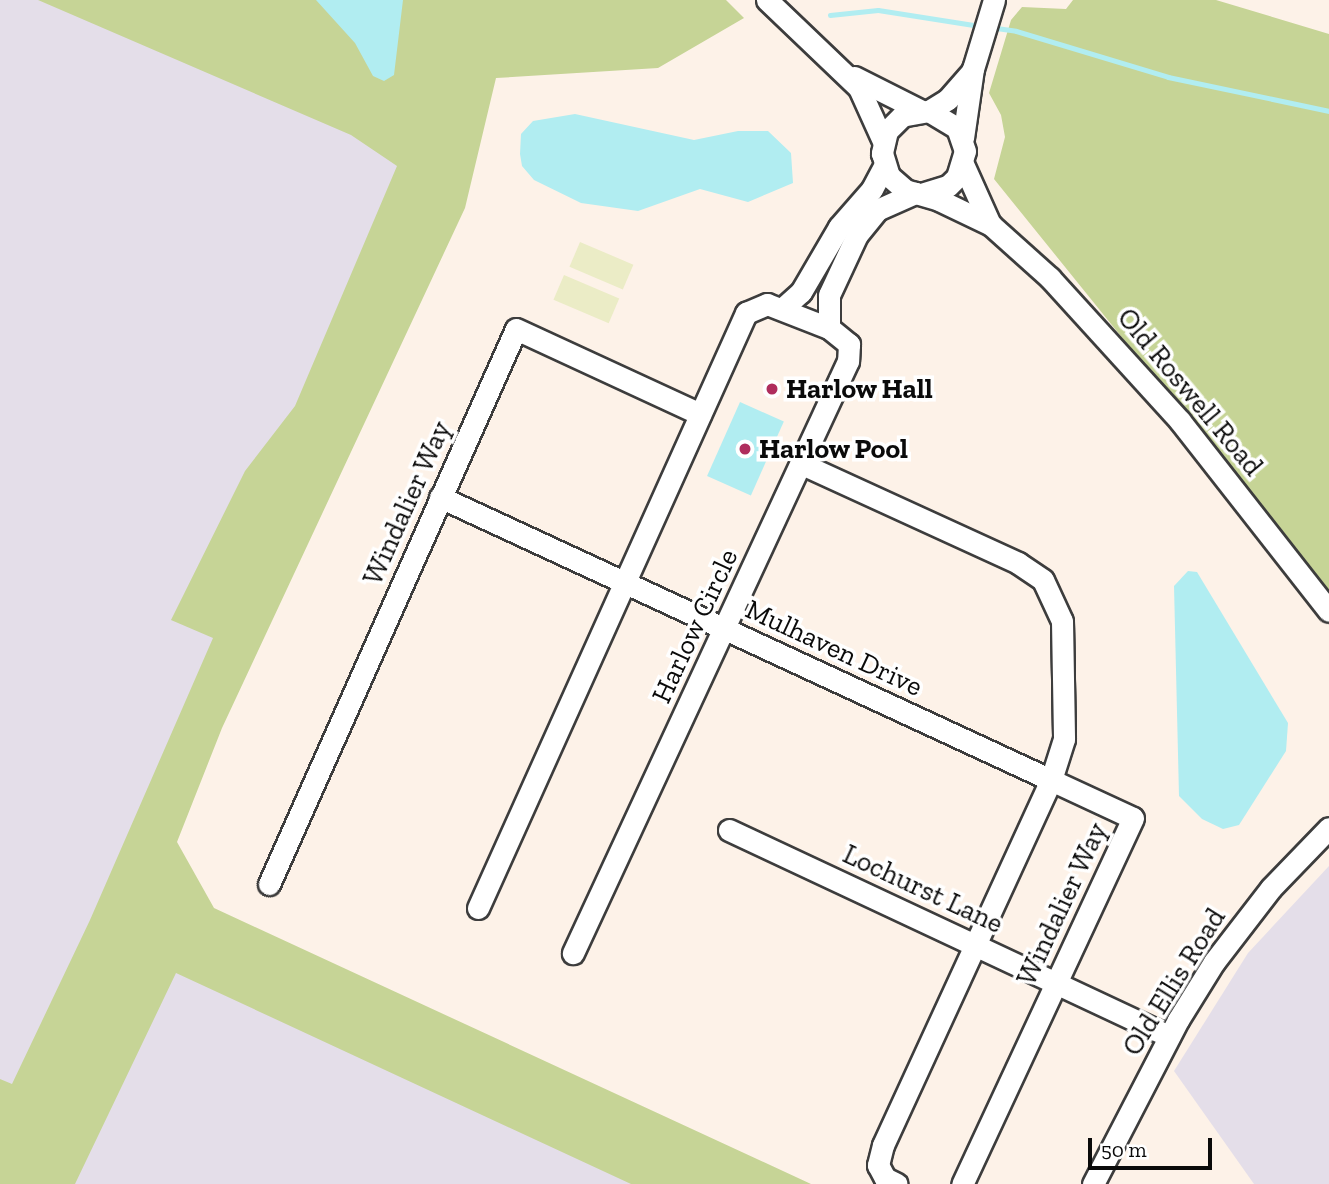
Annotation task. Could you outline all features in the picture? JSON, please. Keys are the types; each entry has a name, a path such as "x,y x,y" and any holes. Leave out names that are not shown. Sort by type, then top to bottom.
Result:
{"street":[{"path":"767,0 843,71 871,107 883,141 884,166 872,189 839,226 801,292 783,308"},
{"path":"883,141 902,116 925,111 948,99 973,69 994,0"},
{"name":"Old Roswell Road","path":"973,69 963,138 963,164 991,225"},
{"path":"843,71 925,111 950,120 963,138"},
{"path":"829,328 829,295 857,235 877,211 918,194 948,186 963,164"},
{"name":"Old Roswell Road","path":"884,166 896,184 991,225 1050,278 1138,372 1329,611"},
{"name":"Harlow Circle","path":"478,908 746,313 760,304 783,308 829,328 849,344 848,361 573,953"},
{"name":"Windalier Way","path":"269,884 516,329 700,414"},
{"path":"802,464 1018,563 1051,591 1062,621 1065,722 1051,780 883,1145 878,1164 886,1178 897,1184"},
{"name":"Mulhaven Drive","path":"440,497 1051,780"},
{"name":"Windalier Way","path":"962,1184 1133,818 1051,780"},
{"name":"Old Ellis Road","path":"1093,1184 1169,1036 1250,913 1329,828"},
{"name":"Lochurst Lane","path":"729,830 1169,1036"}],"shaded area":[{"path":"0,0 508,0 122,892 789,1184 0,1184"},
{"path":"1329,866 1329,1184 1254,1184 1174,1071 1248,953"}],"green space":[{"path":"38,0 726,0 744,18 658,68 496,78 465,208 222,728 177,842 214,908 811,1184 631,1184 176,973 75,1184 0,1184 0,1079 12,1084 90,920 213,638 171,620 245,471 295,406 397,166 351,135"},
{"path":"1073,0 1216,0 1329,34 1329,594 994,179 1005,137 1001,115 989,93 1011,20 1022,7 1066,9"},
{"path":"580,242 633,265 623,290 569,267"},
{"path":"564,275 619,298 609,323 553,300"}],"water":[{"path":"316,0 403,0 394,75 384,81 373,76 355,43"},
{"path":"575,114 694,140 738,131 768,131 791,153 793,183 748,202 700,189 638,211 581,203 534,180 522,166 520,154 521,134 533,121"},
{"name":"Harlow Pool","path":"740,402 784,422 751,496 707,476"},
{"path":"1188,571 1197,572 1288,723 1286,751 1239,825 1223,829 1202,819 1179,796 1174,586"}],"waterway":[{"path":"830,15 878,10 980,26"},
{"path":"989,27 1016,31 1168,77 1329,111"}],"place":[{"name":"Harlow Hall","path":"772,389"},
{"name":"Harlow Pool","path":"745,449"}]}
